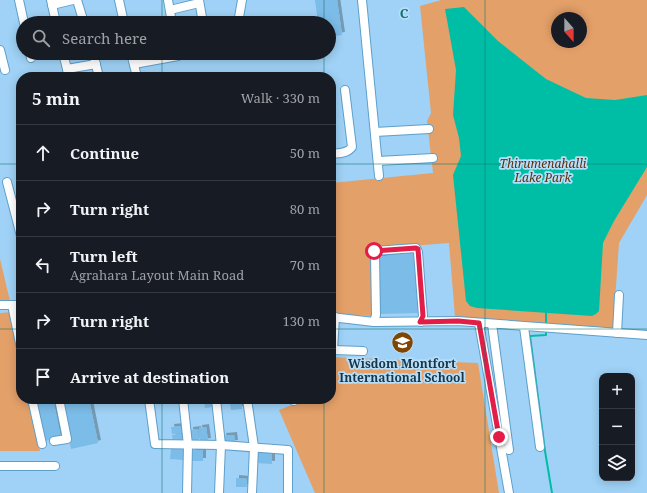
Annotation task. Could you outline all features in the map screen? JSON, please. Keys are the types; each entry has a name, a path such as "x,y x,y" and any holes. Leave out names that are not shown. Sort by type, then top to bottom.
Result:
{"street":[{"path":"19,0 22,16"},
{"path":"54,16 51,2 73,0"},
{"path":"78,0 82,16"},
{"path":"119,0 122,16"},
{"path":"168,0 171,16"},
{"path":"239,16 242,0"},
{"path":"362,0 379,176"},
{"path":"170,10 199,1 202,16"},
{"path":"0,50 5,70"},
{"path":"65,60 68,72"},
{"path":"95,60 98,72"},
{"path":"133,60 136,72"},
{"path":"134,64 156,60"},
{"path":"71,72 96,64"},
{"path":"336,153 349,151 352,147 345,90"},
{"path":"375,132 429,129"},
{"path":"378,161 433,158"},
{"path":"7,182 16,217"},
{"path":"374,322 376,315 374,251 416,248 418,252 423,316 420,322"},
{"path":"617,333 619,295"},
{"path":"0,305 16,305"},
{"path":"12,305 16,324"},
{"path":"336,317 374,322 458,321 647,335"},
{"path":"479,323 509,493"},
{"path":"492,324 510,450"},
{"path":"524,327 540,447"},
{"path":"336,350 363,351"},
{"path":"33,404 42,444"},
{"path":"54,441 67,439 60,404"},
{"path":"150,404 155,444 221,445 288,450 288,493"},
{"path":"184,404 188,445 187,493"},
{"path":"217,404 221,445 219,493"},
{"path":"248,404 254,447 252,493"},
{"path":"0,466 55,466"}],"green space":[{"name":"Thirumenahalli Lake Park","path":"441,0 647,0 647,195 619,243 613,330 455,317 449,243 372,249 376,316 336,314 336,183 433,173 427,121 431,113 420,6"},
{"path":"0,259 10,301 0,300"},
{"path":"11,312 16,337 16,404 30,404 40,451 0,451 0,313"},
{"path":"336,357 478,363 499,493 315,493 279,410 294,404 336,404"}],"shaded area":[{"name":"Thirumenahalli Lake Park","path":"464,7 498,41 546,79 586,98 615,100 647,95 647,167 614,221 603,243 599,311 592,316 477,308 470,306 466,301 453,175 461,156 459,138 453,115 456,70 445,9"}],"building":[{"path":"315,0 337,0 342,35 336,36 336,16 317,16"},
{"path":"415,252 419,313 380,314 379,257"},
{"path":"36,404 54,404 61,438 44,441"},
{"path":"62,404 90,404 98,443 71,449"},
{"path":"205,404 212,404 212,407 205,408"},
{"path":"230,404 241,404 242,409 231,410"},
{"path":"181,426 182,433 172,434 171,427"},
{"path":"206,427 208,441 200,442 199,428"},
{"path":"198,429 199,441 191,442 190,430"},
{"path":"182,434 182,441 173,442 172,435"},
{"path":"234,435 235,443 224,444 223,436"},
{"path":"171,449 184,449 184,460 170,459"},
{"path":"193,450 203,450 203,461 192,461"},
{"path":"257,452 272,453 272,464 256,463"},
{"path":"236,478 247,479 247,487 236,487"}],"waterway":[{"path":"546,313 546,326"},
{"path":"546,330 546,335 530,336 552,493"}],"place":[{"name":"Wisdom Montfort International School","path":"402,343"}],"route":[{"path":"374,251 418,249 423,316 420,322 458,321 479,323 499,437"}]}
